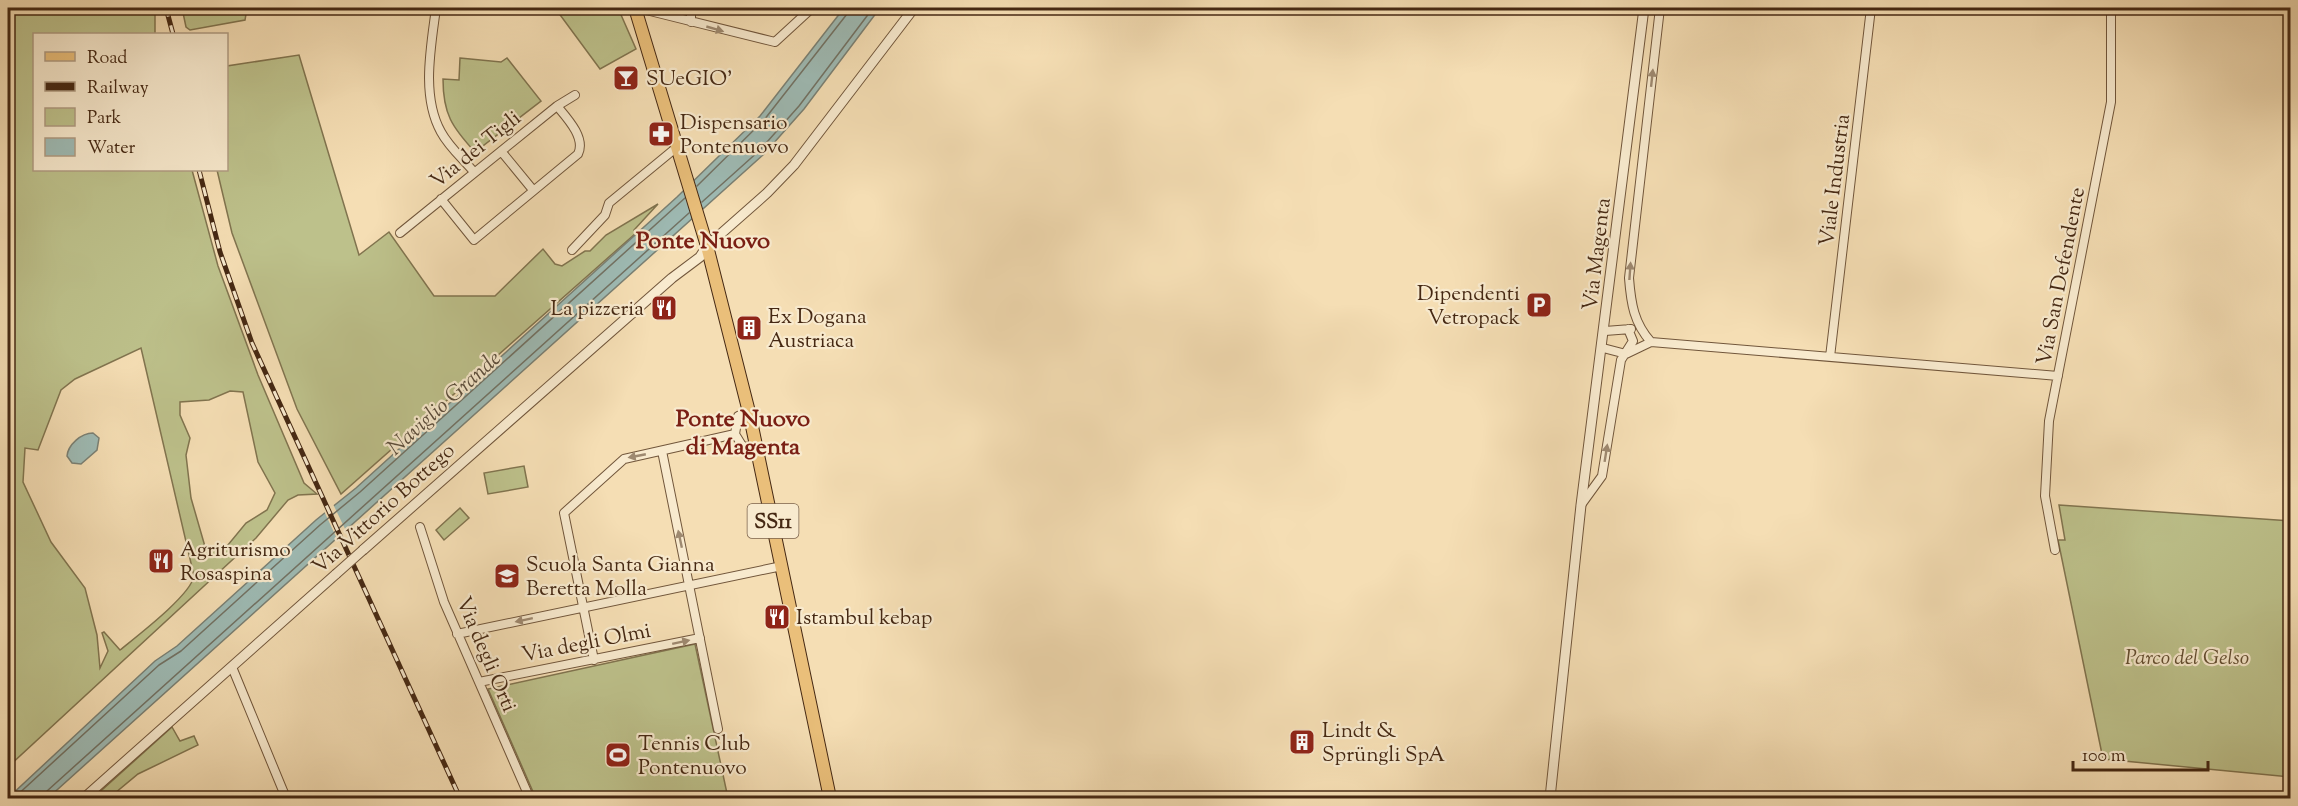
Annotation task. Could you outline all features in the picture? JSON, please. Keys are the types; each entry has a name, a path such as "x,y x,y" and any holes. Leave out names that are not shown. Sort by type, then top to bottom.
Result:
{"main road":[{"path":"637,8 707,246"},
{"name":"SS11","path":"707,246 756,446 830,798"}],"street":[{"path":"436,8 430,72 432,113 444,137 474,172"},
{"path":"637,8 775,42 812,8"},
{"path":"691,22 692,8"},
{"name":"Via Vittorio Bottego","path":"84,798 672,278 700,258 707,246 759,201 794,165 914,8"},
{"name":"Via Magenta","path":"1550,798 1581,505 1603,348 1644,8"},
{"name":"Via Magenta","path":"1639,328 1632,307 1629,278 1660,8"},
{"name":"Viale Industria","path":"1830,357 1871,8"},
{"name":"Via San Defendente","path":"2055,550 2045,486 2049,421 2111,102 2111,8"},
{"name":"Via dei Tigli","path":"400,233 557,106 575,95"},
{"path":"441,199 474,240 580,149 578,136 557,106"},
{"path":"572,250 605,215 609,203 677,147"},
{"path":"501,151 533,190"},
{"path":"1605,331 1639,328 1651,342"},
{"path":"1581,505 1602,476 1621,360 1634,341 1628,329"},
{"path":"1603,348 1626,354 1651,342 2058,376"},
{"path":"748,412 738,416 735,434 743,447 756,446"},
{"path":"594,660 564,513 624,459 735,434"},
{"path":"662,451 718,729"},
{"name":"Via degli Orti","path":"420,527 457,634 527,792"},
{"name":"Via degli Olmi","path":"457,634 782,566"},
{"name":"Via degli Olmi","path":"480,682 700,638"},
{"path":"232,667 286,798"}],"green space":[{"path":"8,8 155,8 155,33 33,33 33,171 192,171 218,266 258,375 304,483 317,494 298,495 288,500 256,538 8,767","holes":["141,348 194,576 184,594 120,650 104,632 102,633 108,651 100,668 97,635 85,588 51,542 23,482 25,448 38,450 61,390 75,379","230,391 243,392 258,462 275,493 267,510 246,523 223,551 206,550 191,498 186,455 190,438 180,415 180,402 209,400"]},
{"path":"182,8 247,8 245,20 190,30 186,27"},
{"path":"555,8 618,8 636,49 600,69"},
{"path":"299,55 359,255 389,232 434,296 495,296 543,249 555,264 562,266 585,251 590,251 606,235 658,204 634,230 636,233 341,494 297,409 232,233 217,171 228,171 228,66"},
{"path":"460,58 501,62 507,58 541,101 475,152 450,119 443,91 443,79 459,80"},
{"path":"524,466 528,487 488,494 484,473"},
{"name":"Parco del Gelso","path":"2059,505 2290,521 2290,777 2103,759 2058,540 2065,540"},
{"path":"460,508 469,518 444,540 436,530"},
{"path":"695,644 728,798 525,798 534,794 488,689"},
{"path":"172,727 180,741 194,736 198,745 138,774 109,798 93,798"}],"water":[{"path":"844,8 880,8 804,109 764,154 48,798 8,798 155,661 177,646 316,520 356,488 677,197 760,116"},
{"path":"93,433 99,438 97,450 81,464 72,463 67,456 73,444 80,437"}],"pier":[{"path":"333,504 347,533 338,541 324,511"}],"railway":[{"path":"166,8 173,33"},
{"path":"199,171 220,252 252,343 460,798"}],"place":[{"name":"SUeGIO'","path":"626,78"},
{"name":"Dispensario Pontenuovo","path":"661,134"},
{"name":"Dipendenti Vetropack","path":"1539,305"},
{"name":"La pizzeria","path":"664,308"},
{"name":"Ex Dogana Austriaca","path":"749,328"},
{"name":"Agriturismo Rosaspina","path":"161,561"},
{"name":"Scuola Santa Gianna Beretta Molla","path":"507,576"},
{"name":"Istambul kebap","path":"777,617"},
{"name":"Lindt & Sprüngli SpA","path":"1302,742"},
{"name":"Tennis Club Pontenuovo","path":"618,755"}],"district":[{"name":"Ponte Nuovo","path":"703,240"},
{"name":"Ponte Nuovo di Magenta","path":"743,432"}],"water label":[{"name":"Naviglio Grande","path":"443,402"}]}
